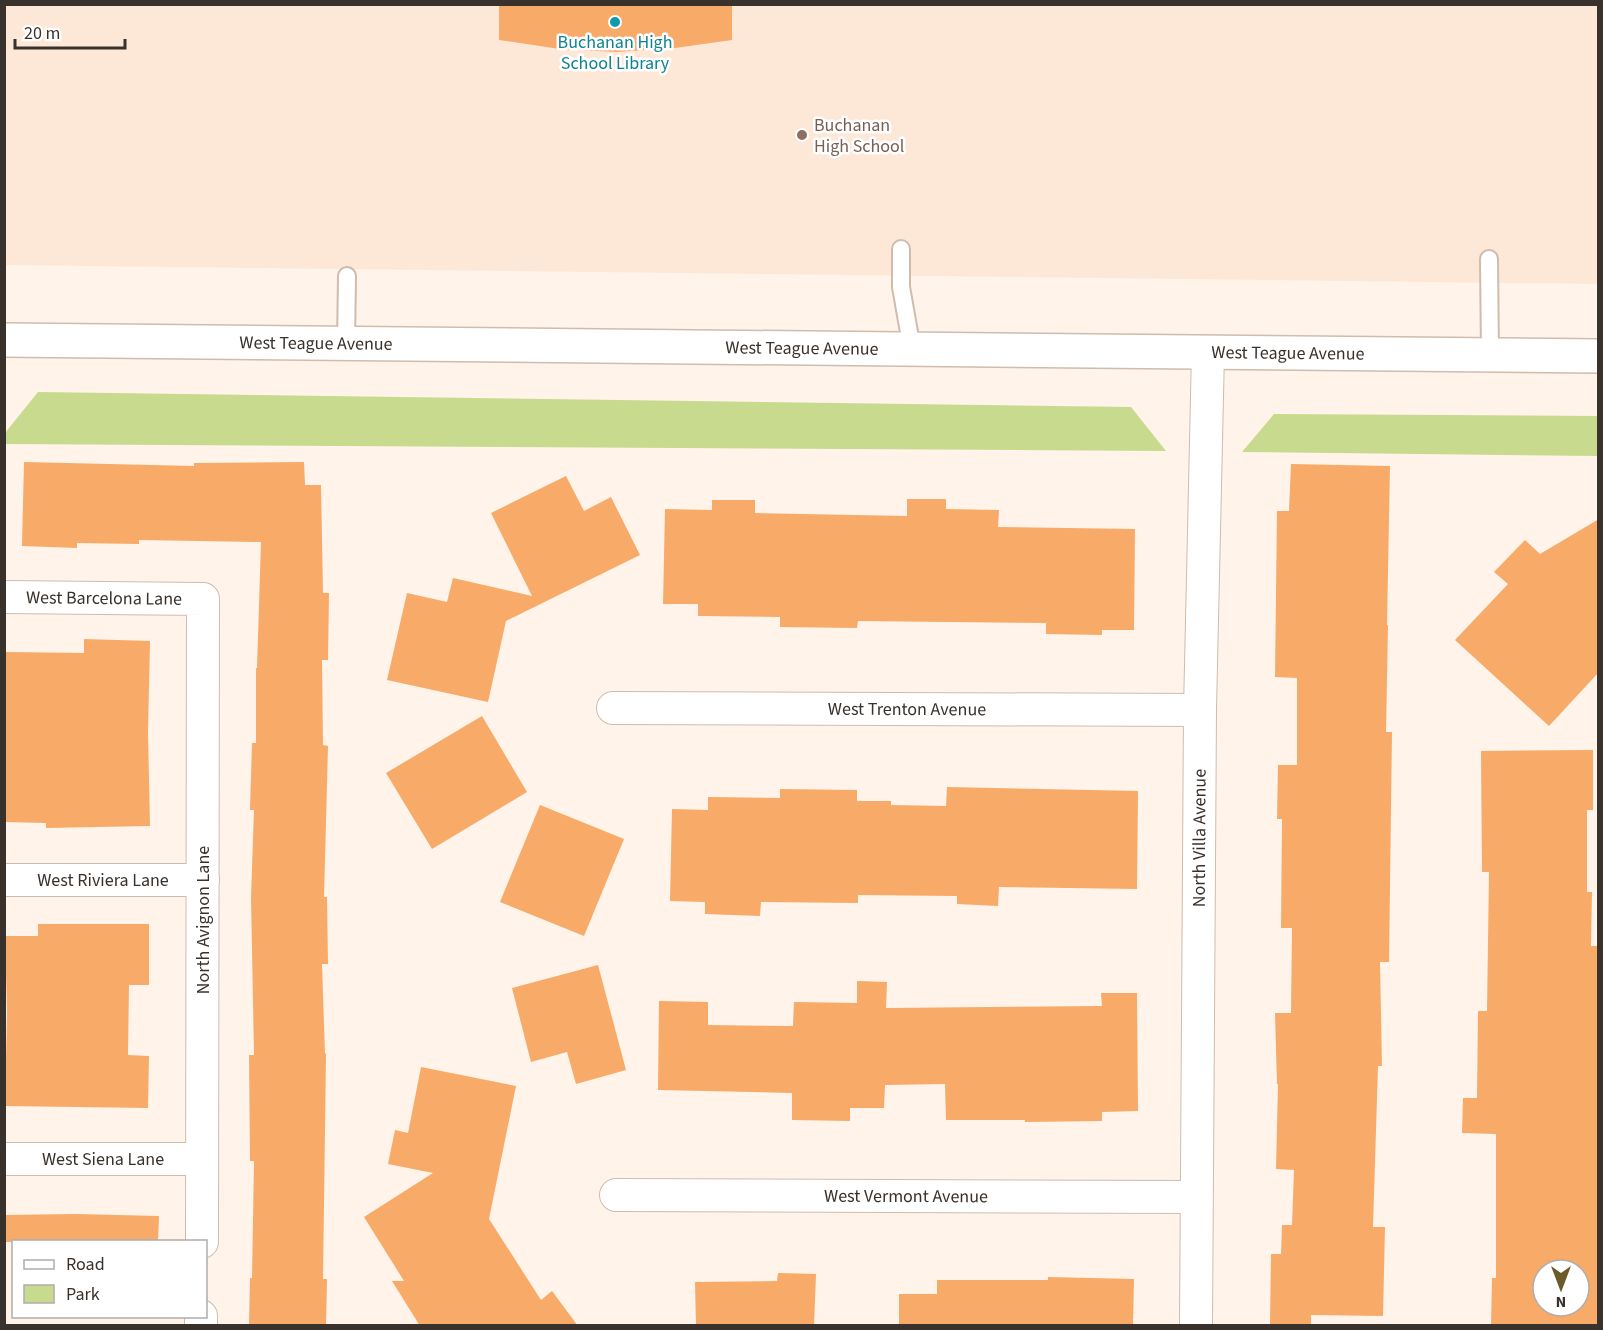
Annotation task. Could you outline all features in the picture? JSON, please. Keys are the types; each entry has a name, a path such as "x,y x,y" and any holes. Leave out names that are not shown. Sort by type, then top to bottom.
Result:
{"street":[{"name":"West Teague Avenue","path":"4,340 1599,356"},
{"name":"North Villa Avenue","path":"1196,1326 1200,710 1208,352"},
{"name":"West Barcelona Lane","path":"4,597 203,599"},
{"name":"North Avignon Lane","path":"202,1240 203,599"},
{"name":"West Trenton Avenue","path":"613,708 1200,710"},
{"name":"West Riviera Lane","path":"4,880 203,880"},
{"name":"West Siena Lane","path":"4,1159 202,1159"},
{"name":"West Vermont Avenue","path":"616,1195 1196,1197"}],"lane":[{"path":"901,249 901,287 912,350"},
{"path":"1489,260 1490,355"},
{"path":"346,344 347,276"}],"shaded area":[{"name":"Buchanan High School","path":"5,5 1598,5 1598,284 5,265"}],"green space":[{"path":"38,392 1131,407 1166,451 5,444 5,433"},
{"path":"1274,414 1598,416 1598,456 1242,452"}],"building":[{"name":"Buchanan High School Library","path":"499,4 732,4 732,40 675,48 617,52 560,49 499,40"},
{"path":"24,462 194,466 194,463 304,462 305,485 321,485 323,593 329,593 328,660 322,660 323,745 328,746 324,897 327,897 328,964 322,964 326,1053 323,1279 327,1279 326,1326 249,1326 254,1161 250,1161 249,1055 254,1055 251,897 254,810 250,810 252,743 256,743 256,668 261,542 139,540 139,544 77,543 77,548 22,546"},
{"path":"1291,464 1390,466 1386,732 1392,732 1389,962 1380,962 1382,1066 1378,1066 1373,1227 1385,1227 1383,1316 1311,1315 1311,1326 1270,1326 1271,1254 1281,1254 1282,1225 1292,1225 1294,1170 1276,1169 1278,1084 1275,1013 1291,1013 1292,928 1281,928 1282,819 1277,819 1278,765 1297,765 1297,678 1275,677 1277,511 1289,511"},
{"path":"566,476 584,511 611,497 640,555 506,621 488,702 387,680 407,593 447,602 453,578 532,596 491,513"},
{"path":"907,499 946,499 946,509 999,510 998,527 1135,529 1134,630 1102,630 1102,635 1046,634 1046,623 858,621 857,628 780,627 780,617 698,616 698,604 663,604 665,509 712,510 712,500 755,500 755,513 907,516"},
{"path":"1599,519 1599,672 1549,726 1455,640 1508,584 1494,572 1525,540 1540,554"},
{"path":"84,639 150,641 148,732 150,826 46,828 46,823 4,822 5,652 84,653"},
{"path":"482,716 527,792 432,849 386,773"},
{"path":"1593,750 1593,810 1587,810 1587,892 1592,892 1591,946 1599,946 1597,1326 1491,1326 1492,1278 1496,1278 1496,1134 1462,1133 1463,1098 1477,1098 1478,1011 1487,1011 1489,872 1482,872 1481,751"},
{"path":"947,787 1138,791 1137,889 999,887 998,906 957,904 957,896 858,895 858,903 761,902 760,916 705,914 705,902 670,901 672,809 708,810 708,797 780,798 780,789 857,790 857,801 891,801 891,805 946,806"},
{"path":"540,805 624,839 584,936 500,902"},
{"path":"38,924 149,924 149,985 129,985 128,1055 149,1056 148,1108 5,1106 7,1012 5,936 38,936"},
{"path":"598,965 626,1070 576,1084 567,1052 531,1062 512,988"},
{"path":"857,981 887,982 886,1008 1102,1006 1101,993 1137,993 1138,1111 1102,1112 1102,1121 946,1120 945,1084 885,1085 884,1108 850,1108 850,1121 792,1120 792,1093 658,1090 659,1001 708,1002 708,1025 793,1026 794,1002 857,1003"},
{"path":"421,1067 516,1086 489,1219 541,1300 552,1291 578,1326 420,1326 392,1281 404,1281 364,1217 433,1173 388,1164 395,1130 408,1133"},
{"path":"4,1215 159,1216 158,1240 12,1240 12,1242 4,1242"},
{"path":"778,1273 816,1274 814,1326 696,1326 695,1282 777,1281"},
{"path":"1048,1277 1134,1279 1133,1326 899,1326 899,1294 937,1294 937,1280 1048,1280"}],"place":[{"name":"Buchanan High School Library","path":"615,22"},
{"name":"Buchanan High School","path":"802,135"}]}
